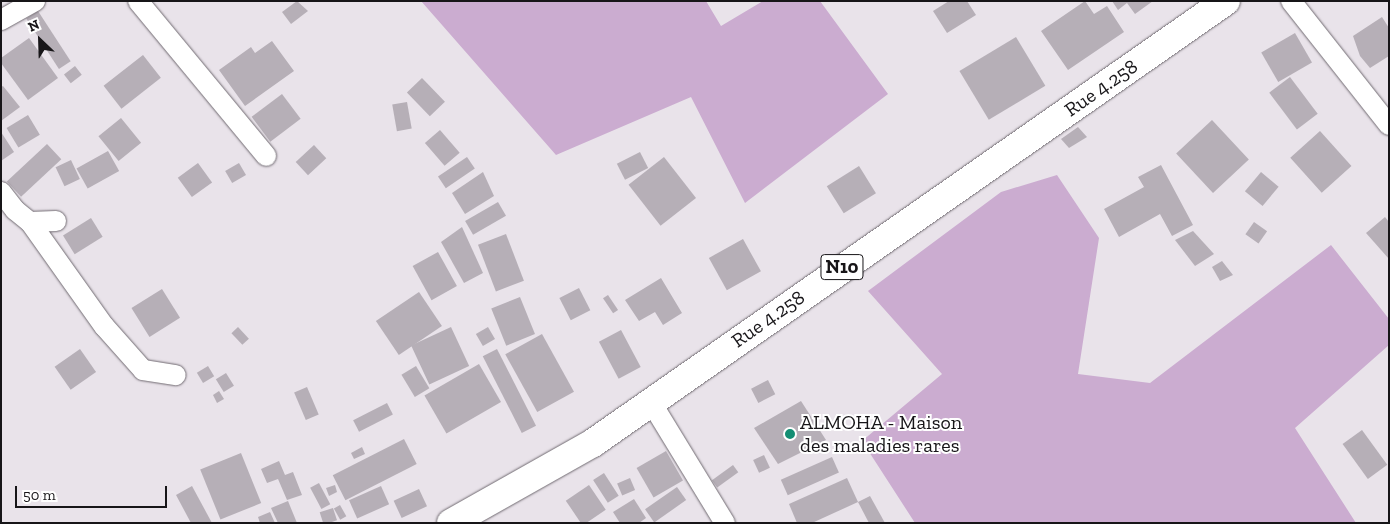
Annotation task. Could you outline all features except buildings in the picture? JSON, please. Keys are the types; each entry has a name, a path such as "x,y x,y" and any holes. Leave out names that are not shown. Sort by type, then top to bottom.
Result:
{"highway":[{"name":"Rue 4.258","path":"451,523 593,443 1226,1"}],"street":[{"path":"1,20 35,1"},
{"path":"138,1 266,156"},
{"path":"1291,1 1389,125"},
{"path":"1,192 15,210 30,222 104,326 143,370 176,375"},
{"path":"30,222 56,221"},
{"path":"651,402 725,523"}],"shaded area":[{"path":"421,1 706,1 721,26 763,1 820,1 888,94 745,203 691,97 556,155"},
{"path":"1057,175 1099,238 1078,374 1150,383 1331,245 1389,319 1389,345 1295,428 1356,523 915,523 862,441 942,374 868,291 1001,192"}],"place":[{"name":"ALMOHA - Maison des maladies rares","path":"790,434"}]}
